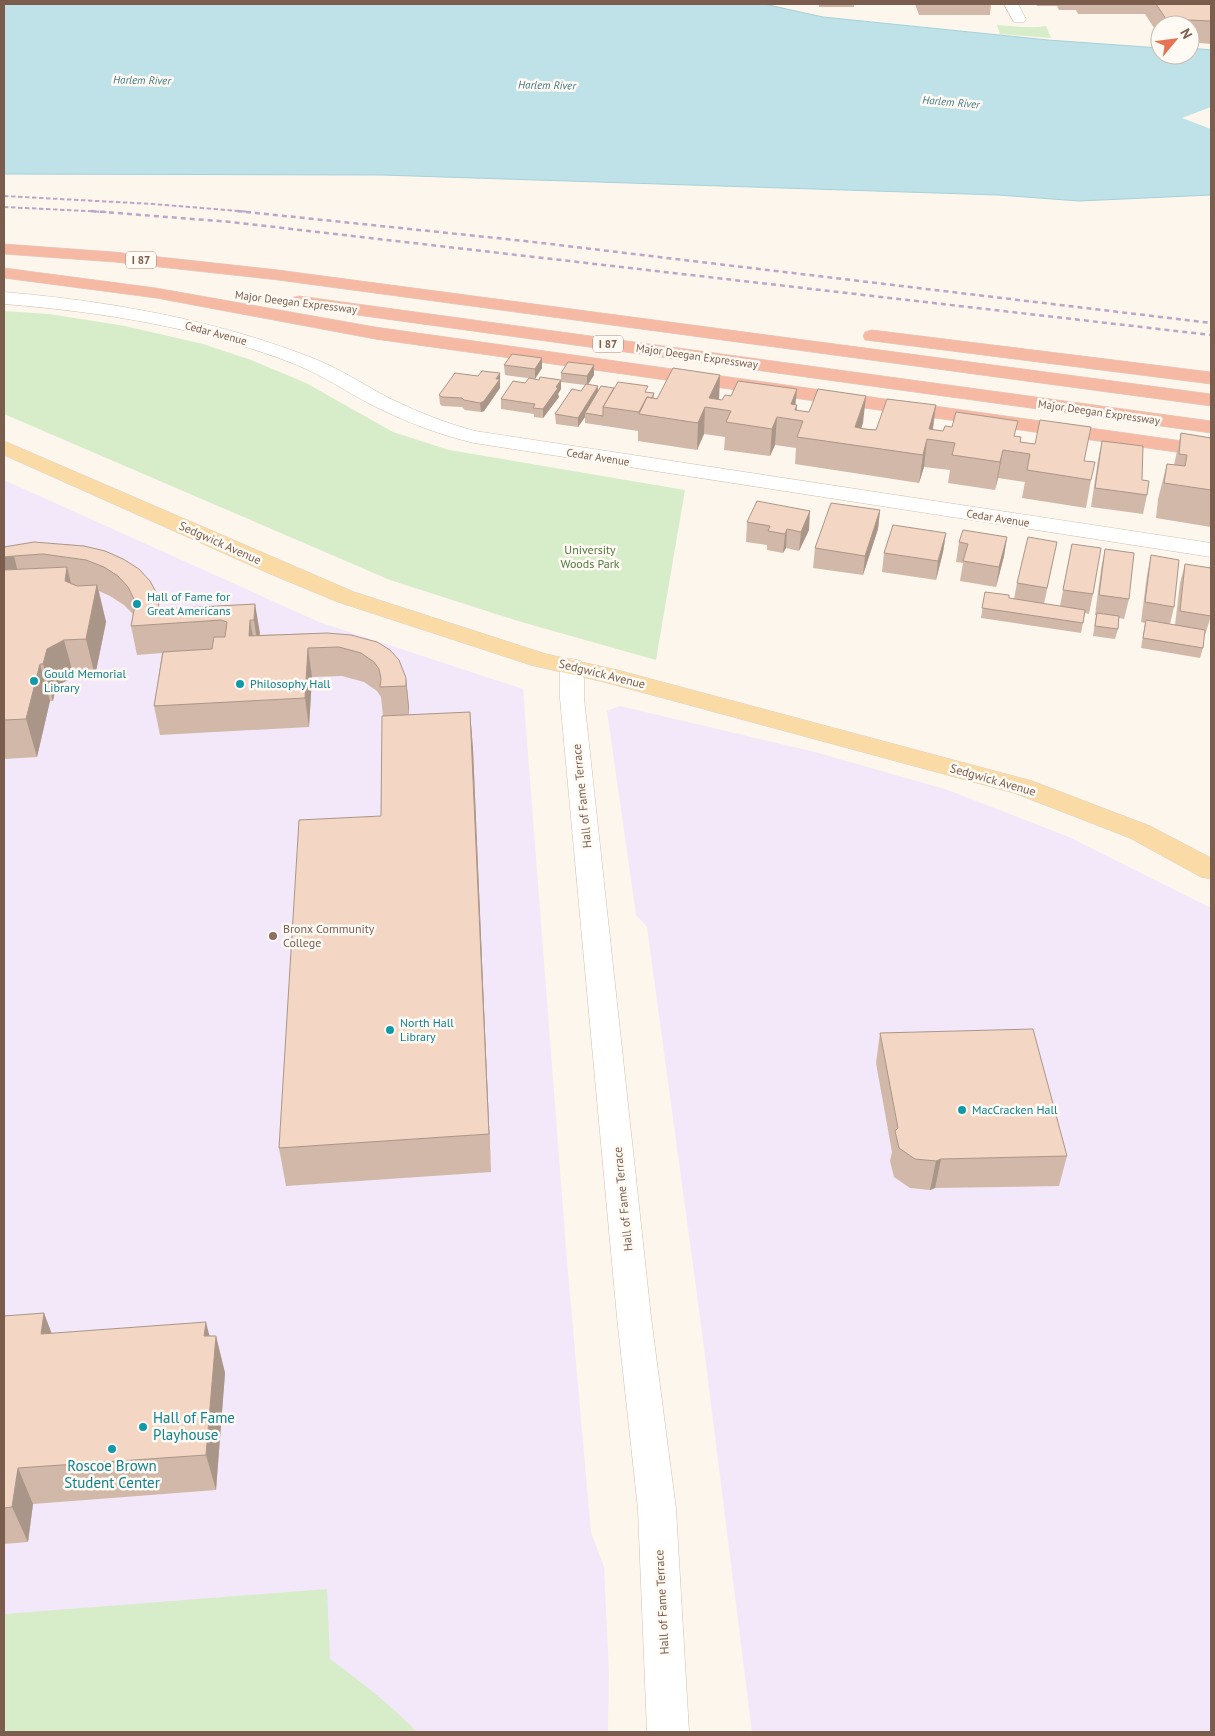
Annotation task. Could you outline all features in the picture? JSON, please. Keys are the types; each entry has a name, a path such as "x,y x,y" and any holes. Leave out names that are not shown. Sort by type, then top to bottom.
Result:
{"highway":[{"name":"Major Deegan Expressway","path":"4,249 114,257 278,275 1211,400"},
{"name":"Major Deegan Expressway","path":"4,273 162,286 310,304 1211,427"},
{"path":"4,273 175,296 391,336 1211,451"},
{"path":"278,275 664,312 821,330"},
{"path":"850,333 1211,378"}],"main road":[{"name":"Sedgwick Avenue","path":"4,447 276,568 346,597 540,660 572,666 1023,787 1140,832 1211,870"}],"street":[{"path":"1011,4 1019,19"},
{"name":"Cedar Avenue","path":"4,298 96,307 148,316 242,340 306,362 391,406 442,428 481,438 1211,550"},
{"name":"Hall of Fame Terrace","path":"572,666 572,698 627,1243 657,1509 668,1732"}],"shaded area":[{"name":"Bronx Community College","path":"4,480 319,622 523,689 567,1261 591,1532 604,1567 609,1672 608,1732 4,1732"},
{"path":"620,706 815,752 948,790 1069,837 1211,908 1211,1732 752,1732 702,1332 647,927 636,915 607,711"}],"green space":[{"path":"997,25 1046,26 1051,38 1000,34"},
{"name":"University Woods Park","path":"4,311 49,314 125,326 203,344 251,360 306,383 393,432 449,450 685,490 656,660 518,621 390,580 4,414"},
{"path":"327,1589 330,1659 386,1703 417,1732 4,1732 4,1614"}],"water":[{"name":"Harlem River","path":"4,4 764,4 823,17 1048,40 1150,47 1150,65 1200,65 1200,49 1211,50 1211,195 1079,201 998,195 382,175 4,174"}],"pier":[{"path":"1211,107 1211,129 1182,118"}],"building":[{"path":"1156,4 1211,4 1211,21 1200,21 1200,15 1163,15"},
{"path":"512,354 542,358 535,369 504,365"},
{"path":"568,362 594,365 587,376 561,373"},
{"path":"673,368 720,375 709,398 722,400 725,395 731,396 738,381 797,389 791,404 797,405 795,410 809,412 818,389 866,396 855,427 864,429 876,430 887,399 936,405 929,429 943,431 945,426 952,427 956,412 1018,421 1014,436 1021,437 1020,442 1035,444 1040,420 1091,427 1084,461 1095,462 1091,480 1027,470 1030,454 1003,450 1000,462 952,455 955,443 927,439 923,455 797,437 803,421 777,417 772,429 726,422 731,411 705,407 698,423 639,414 647,397 657,399"},
{"path":"482,371 500,373 496,379 500,379 484,401 480,403 439,395 455,373 478,376"},
{"path":"540,377 561,380 556,387 558,388 543,409 533,408 535,404 501,399 513,381 525,383 529,378 539,380"},
{"path":"618,382 648,386 645,392 654,393 652,398 647,397 639,412 603,407"},
{"path":"586,384 598,386 578,418 555,414 572,389 581,391"},
{"path":"601,386 614,388 603,407 603,416 585,413"},
{"path":"1181,433 1211,438 1211,490 1164,483 1167,464 1185,466 1187,455 1179,454"},
{"path":"1102,441 1143,446 1142,480 1149,481 1147,495 1095,488"},
{"path":"757,501 810,511 801,532 787,529 785,534 768,531 770,526 747,522"},
{"path":"831,503 880,510 865,556 815,548"},
{"path":"893,525 946,533 938,561 884,553"},
{"path":"963,530 1007,537 999,567 963,561 968,544 959,542"},
{"path":"1028,537 1057,542 1047,588 1017,583"},
{"path":"34,542 84,546 105,551 123,559 139,569 150,581 157,594 159,609 255,604 254,620 250,620 249,636 327,633 351,635 377,642 390,650 399,660 406,678 406,686 380,687 379,669 374,662 361,653 339,647 308,648 305,698 154,706 163,652 212,649 214,637 225,637 227,622 221,620 131,626 134,610 136,609 134,599 128,587 118,576 104,567 86,560 43,554 4,557 4,547"},
{"path":"1072,544 1101,548 1093,594 1063,590"},
{"path":"1105,549 1134,553 1129,599 1099,595"},
{"path":"1151,555 1179,560 1174,607 1145,602"},
{"path":"1185,564 1211,568 1211,616 1180,611"},
{"path":"67,567 65,581 77,586 97,585 86,639 64,640 47,649 43,664 40,664 26,719 4,720 4,570"},
{"path":"985,592 1009,595 1009,598 1085,610 1083,623 982,608"},
{"path":"1097,613 1119,616 1118,629 1095,626"},
{"path":"1146,620 1205,630 1203,648 1143,638"},
{"name":"North Hall Library","path":"470,712 489,1134 279,1148 299,820 381,816 382,716"},
{"name":"MacCracken Hall","path":"1033,1029 1067,1156 941,1159 936,1161 915,1159 899,1148 895,1131 898,1128 880,1033"},
{"name":"Roscoe Brown Student Center","path":"44,1313 41,1334 206,1322 204,1336 216,1336 206,1455 18,1468 12,1507 4,1508 4,1316"}],"railway":[{"path":"4,196 153,204 251,212"},
{"path":"4,207 98,212"},
{"path":"91,211 98,212"},
{"path":"237,211 525,241 1211,323"},
{"path":"98,212 107,212"},
{"path":"98,212 231,222 1211,335"}],"place":[{"name":"Hall of Fame for Great Americans","path":"137,604"},
{"name":"Gould Memorial Library","path":"34,681"},
{"name":"Philosophy Hall","path":"240,684"},
{"name":"Bronx Community College","path":"273,936"},
{"name":"North Hall Library","path":"390,1030"},
{"name":"MacCracken Hall","path":"962,1110"},
{"name":"Hall of Fame Playhouse","path":"143,1427"},
{"name":"Roscoe Brown Student Center","path":"112,1449"}]}
